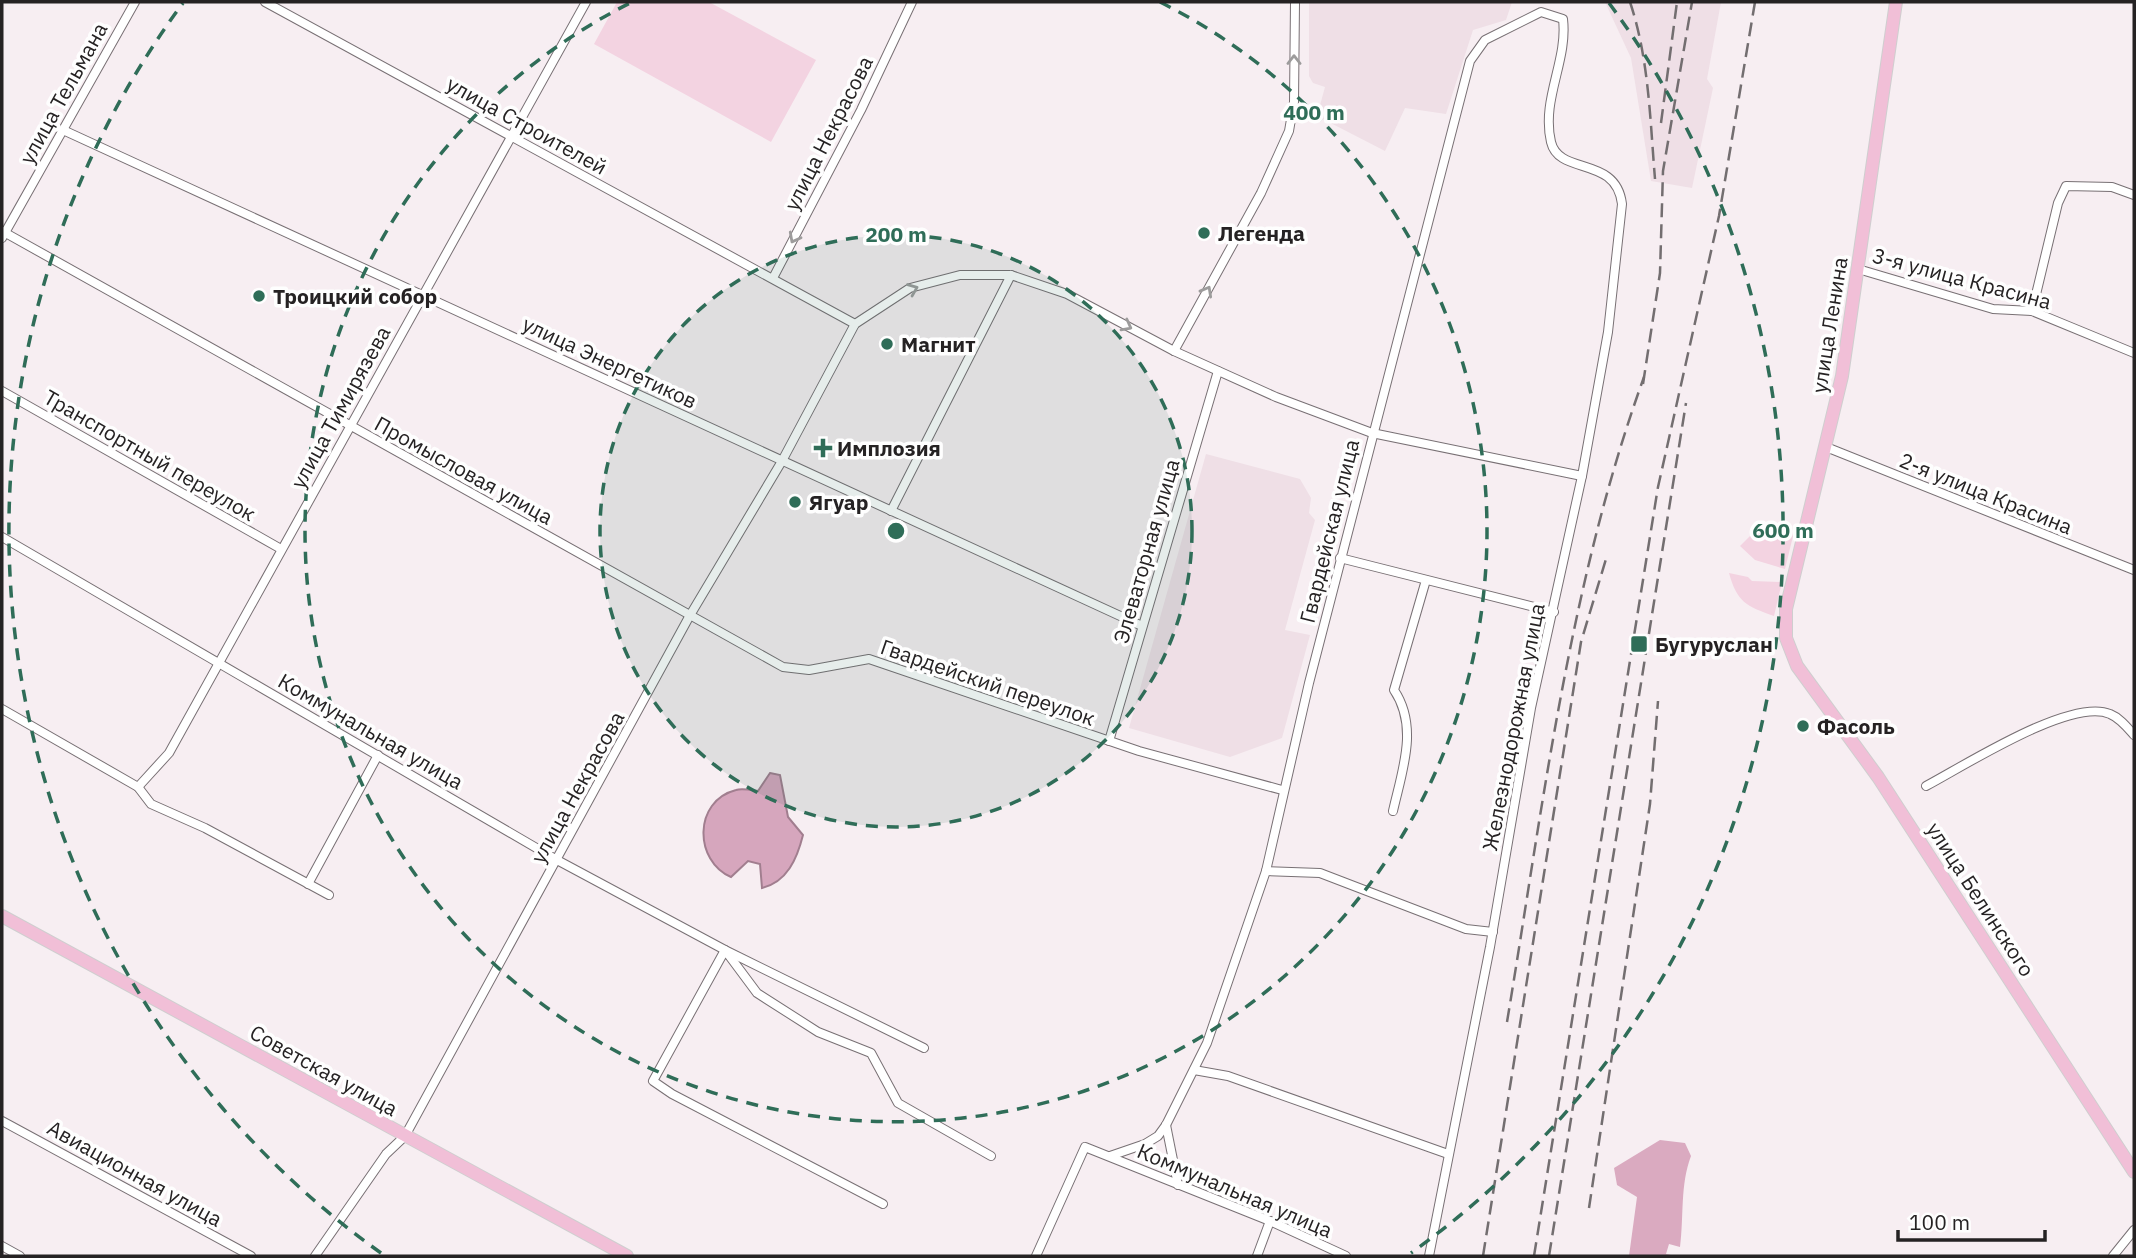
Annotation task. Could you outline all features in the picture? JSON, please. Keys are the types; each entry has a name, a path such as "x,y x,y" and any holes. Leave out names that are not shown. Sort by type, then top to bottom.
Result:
{"main road":[{"name":"улица Ленина","path":"1791,651 1786,638 1786,609 1842,376 1896,2"},
{"name":"улица Белинского","path":"1791,651 1797,666 1893,800 2134,1172"},
{"name":"Советская улица","path":"2,916 627,1256"}],"street":[{"name":"улица Тельмана","path":"3,234 135,2"},
{"name":"улица Строителей","path":"265,2 855,324"},
{"name":"улица Тимирязева","path":"138,788 169,753 586,2"},
{"name":"улица Некрасова","path":"773,278 861,110 912,2"},
{"path":"1174,351 1261,193 1289,131 1294,102 1294,2"},
{"name":"Гвардейская улица","path":"1036,1256 1085,1147 1110,1156 1145,1144 1158,1136 1207,1043 1266,871 1282,790 1340,558 1463,84 1470,61 1485,40 1541,12 1563,19 1563,54 1550,101 1551,142 1556,153 1571,163 1595,167 1610,177 1621,190 1622,204"},
{"name":"улица Энергетиков","path":"62,130 1142,626"},
{"path":"2032,311 2057,203 2066,186 2112,187 2134,195"},
{"name":"Железнодорожная улица","path":"1429,1256 1493,932 1531,708 1582,476 1608,332 1622,204"},
{"name":"Промысловая улица","path":"3,234 350,425 690,617"},
{"name":"3-я улица Красина","path":"1858,269 1993,309 2032,311 2134,353"},
{"path":"855,324 910,288 960,275 1011,275 1067,294 1174,351 1372,433 1582,476"},
{"path":"891,511 1011,275"},
{"name":"улица Некрасова","path":"314,1256 386,1154 405,1136 690,617 782,461 855,324"},
{"name":"Элеваторная улица","path":"1109,741 1218,371"},
{"name":"Транспортный переулок","path":"2,391 281,549"},
{"name":"2-я улица Красина","path":"1826,447 2134,570"},
{"name":"Коммунальная улица","path":"2,537 557,860 725,950 923,1048"},
{"path":"1340,558 1554,612"},
{"path":"1393,811 1405,759 1408,725 1405,706 1394,690 1426,580"},
{"name":"Гвардейский переулок","path":"690,617 783,667 809,670 869,659 1109,741 1282,790"},
{"path":"2,709 138,788 151,804 205,828 329,895"},
{"path":"1926,786 2042,724 2085,711 2110,713 2134,735"},
{"path":"308,884 378,755"},
{"path":"1266,871 1320,873 1466,929 1493,932"},
{"path":"725,950 653,1080 672,1094 883,1204"},
{"name":"Коммунальная улица","path":"725,950 757,993 818,1031 871,1053 898,1102 992,1156"},
{"path":"1194,1070 1228,1076 1448,1154"},
{"name":"Авиационная улица","path":"2,1121 251,1256"},
{"path":"1166,1125 1178,1185"},
{"name":"Коммунальная улица","path":"1110,1156 1270,1221 1346,1256"},
{"path":"1257,1256 1270,1221"},
{"path":"2113,1256 2134,1230"},
{"path":"2,1246 20,1256"}],"shaded area":[{"path":"617,2 709,2 816,60 771,142 594,44"},
{"path":"1309,2 1512,2 1506,20 1473,30 1446,114 1405,108 1385,151 1317,116 1325,87 1313,83 1309,76"},
{"path":"1605,2 1721,2 1707,79 1713,88 1692,188 1651,181 1631,58"},
{"path":"1206,454 1300,479 1311,498 1309,513 1315,520 1285,630 1310,635 1282,738 1230,757 1129,728"},
{"path":"1779,527 1795,528 1785,569 1755,560 1740,546 1750,536"},
{"path":"1729,573 1748,577 1752,581 1782,582 1774,616 1744,602 1735,591"},
{"path":"770,773 780,775 788,817 803,835 790,868 778,881 762,888 760,864 748,861 731,877 719,869 710,858 704,832 706,818 712,806 722,796 738,789 758,791"},
{"path":"1660,1140 1685,1143 1691,1156 1684,1189 1680,1247 1669,1244 1666,1254 1676,1256 1629,1256 1637,1197 1617,1185 1614,1168"}],"railway":[{"path":"1630,2 1645,67 1655,179"},
{"path":"1661,123 1677,2"},
{"path":"1643,384 1660,273 1663,171 1692,2"},
{"path":"1534,1256 1658,487 1719,216 1755,2"},
{"path":"1507,1022 1546,778 1577,615 1618,455 1644,377"},
{"path":"1549,1256 1686,403"},
{"path":"1483,1256 1581,642 1606,559"},
{"path":"1589,1208 1650,804 1658,701"}],"place":[{"name":"Легенда","path":"1204,233"},
{"name":"Троицкий собор","path":"259,296"},
{"name":"Магнит","path":"887,344"},
{"name":"Имплозия","path":"823,448"},
{"name":"Ягуар","path":"795,502"},
{"name":"Бугуруслан","path":"1639,644"},
{"name":"Фасоль","path":"1803,726"}]}
